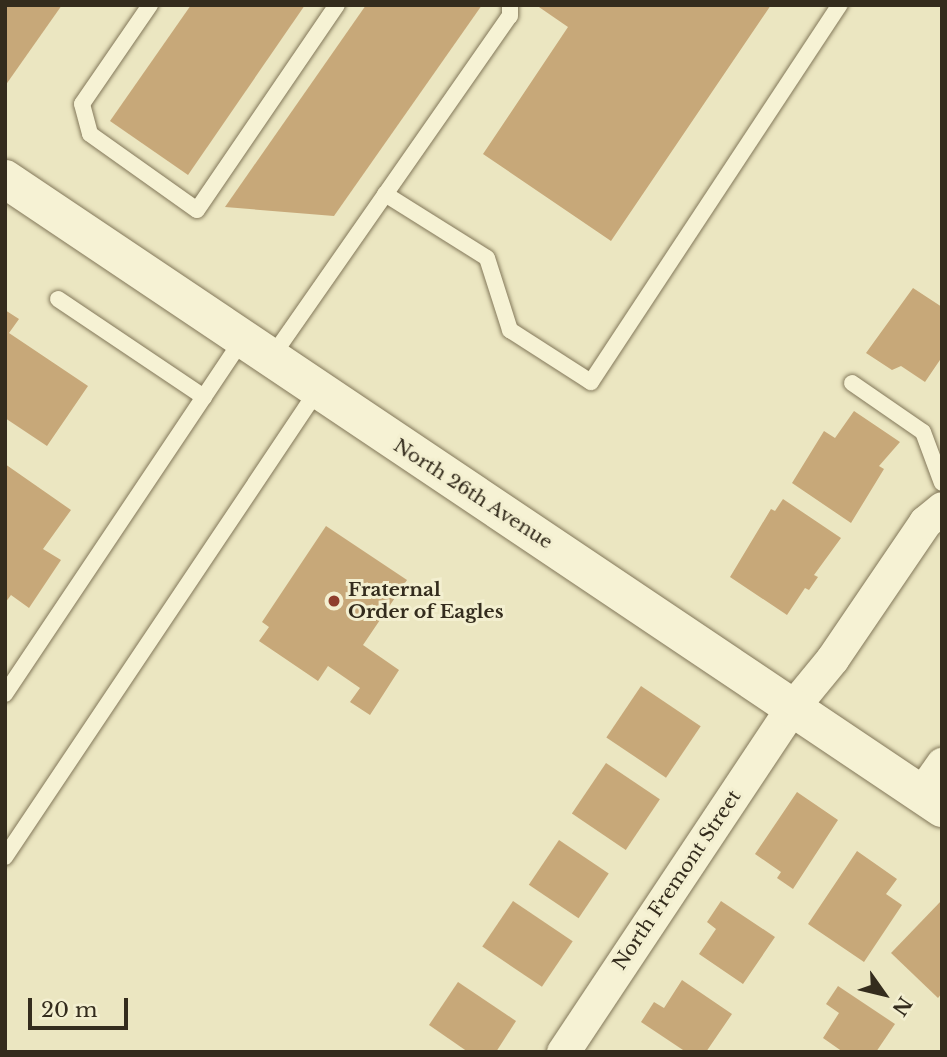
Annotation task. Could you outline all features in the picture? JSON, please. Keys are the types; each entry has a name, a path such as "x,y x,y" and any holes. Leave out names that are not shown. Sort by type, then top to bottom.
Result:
{"street":[{"name":"North 26th Avenue","path":"5,179 791,709 935,789"},
{"name":"North Fremont Street","path":"563,1052 791,709 832,659 925,522 942,508"}],"lane":[{"path":"150,5 82,104 90,134 197,210 337,5"},
{"path":"5,694 204,397 256,349 385,194 510,16 510,5"},
{"path":"385,194 487,258 510,330 591,382 841,5"},
{"path":"58,299 204,397"},
{"path":"852,383 923,432 942,483"},
{"path":"5,857 317,391"}],"building":[{"path":"5,5 62,5 5,86"},
{"path":"191,5 305,5 188,175 110,121"},
{"path":"366,5 482,5 334,216 225,207"},
{"path":"536,5 771,5 611,241 483,154 568,27"},
{"path":"913,288 942,307 942,357 925,382 901,366 892,370 866,353"},
{"path":"5,310 19,319 9,333 88,386 47,446 5,418"},
{"path":"854,411 900,442 879,466 884,469 851,523 792,483 824,431 835,438"},
{"path":"5,464 71,510 43,549 61,560 29,608 11,595 5,603"},
{"path":"783,499 841,538 814,575 818,577 809,590 805,588 787,615 730,577 771,509 775,511"},
{"name":"Fraternal Order of Eagles","path":"326,526 407,580 363,645 399,670 370,715 350,702 360,688 328,666 318,681 259,641 269,627 262,622"},
{"path":"641,686 701,726 666,778 606,737"},
{"path":"606,763 660,799 626,850 572,814"},
{"path":"797,792 838,820 793,889 777,878 781,872 755,854"},
{"path":"559,840 609,874 579,918 529,885"},
{"path":"857,851 897,879 886,894 902,905 864,962 808,924"},
{"path":"942,900 942,993 938,998 891,953"},
{"path":"513,901 573,941 542,987 482,947"},
{"path":"721,901 775,937 743,984 699,954 716,929 707,922"},
{"path":"682,980 732,1014 706,1052 686,1052 641,1022 654,1002 664,1008"},
{"path":"458,982 516,1021 496,1052 468,1052 429,1025"},
{"path":"838,986 895,1024 876,1052 843,1052 823,1038 839,1013 826,1004"}],"place":[{"name":"Fraternal Order of Eagles","path":"334,601"}]}
